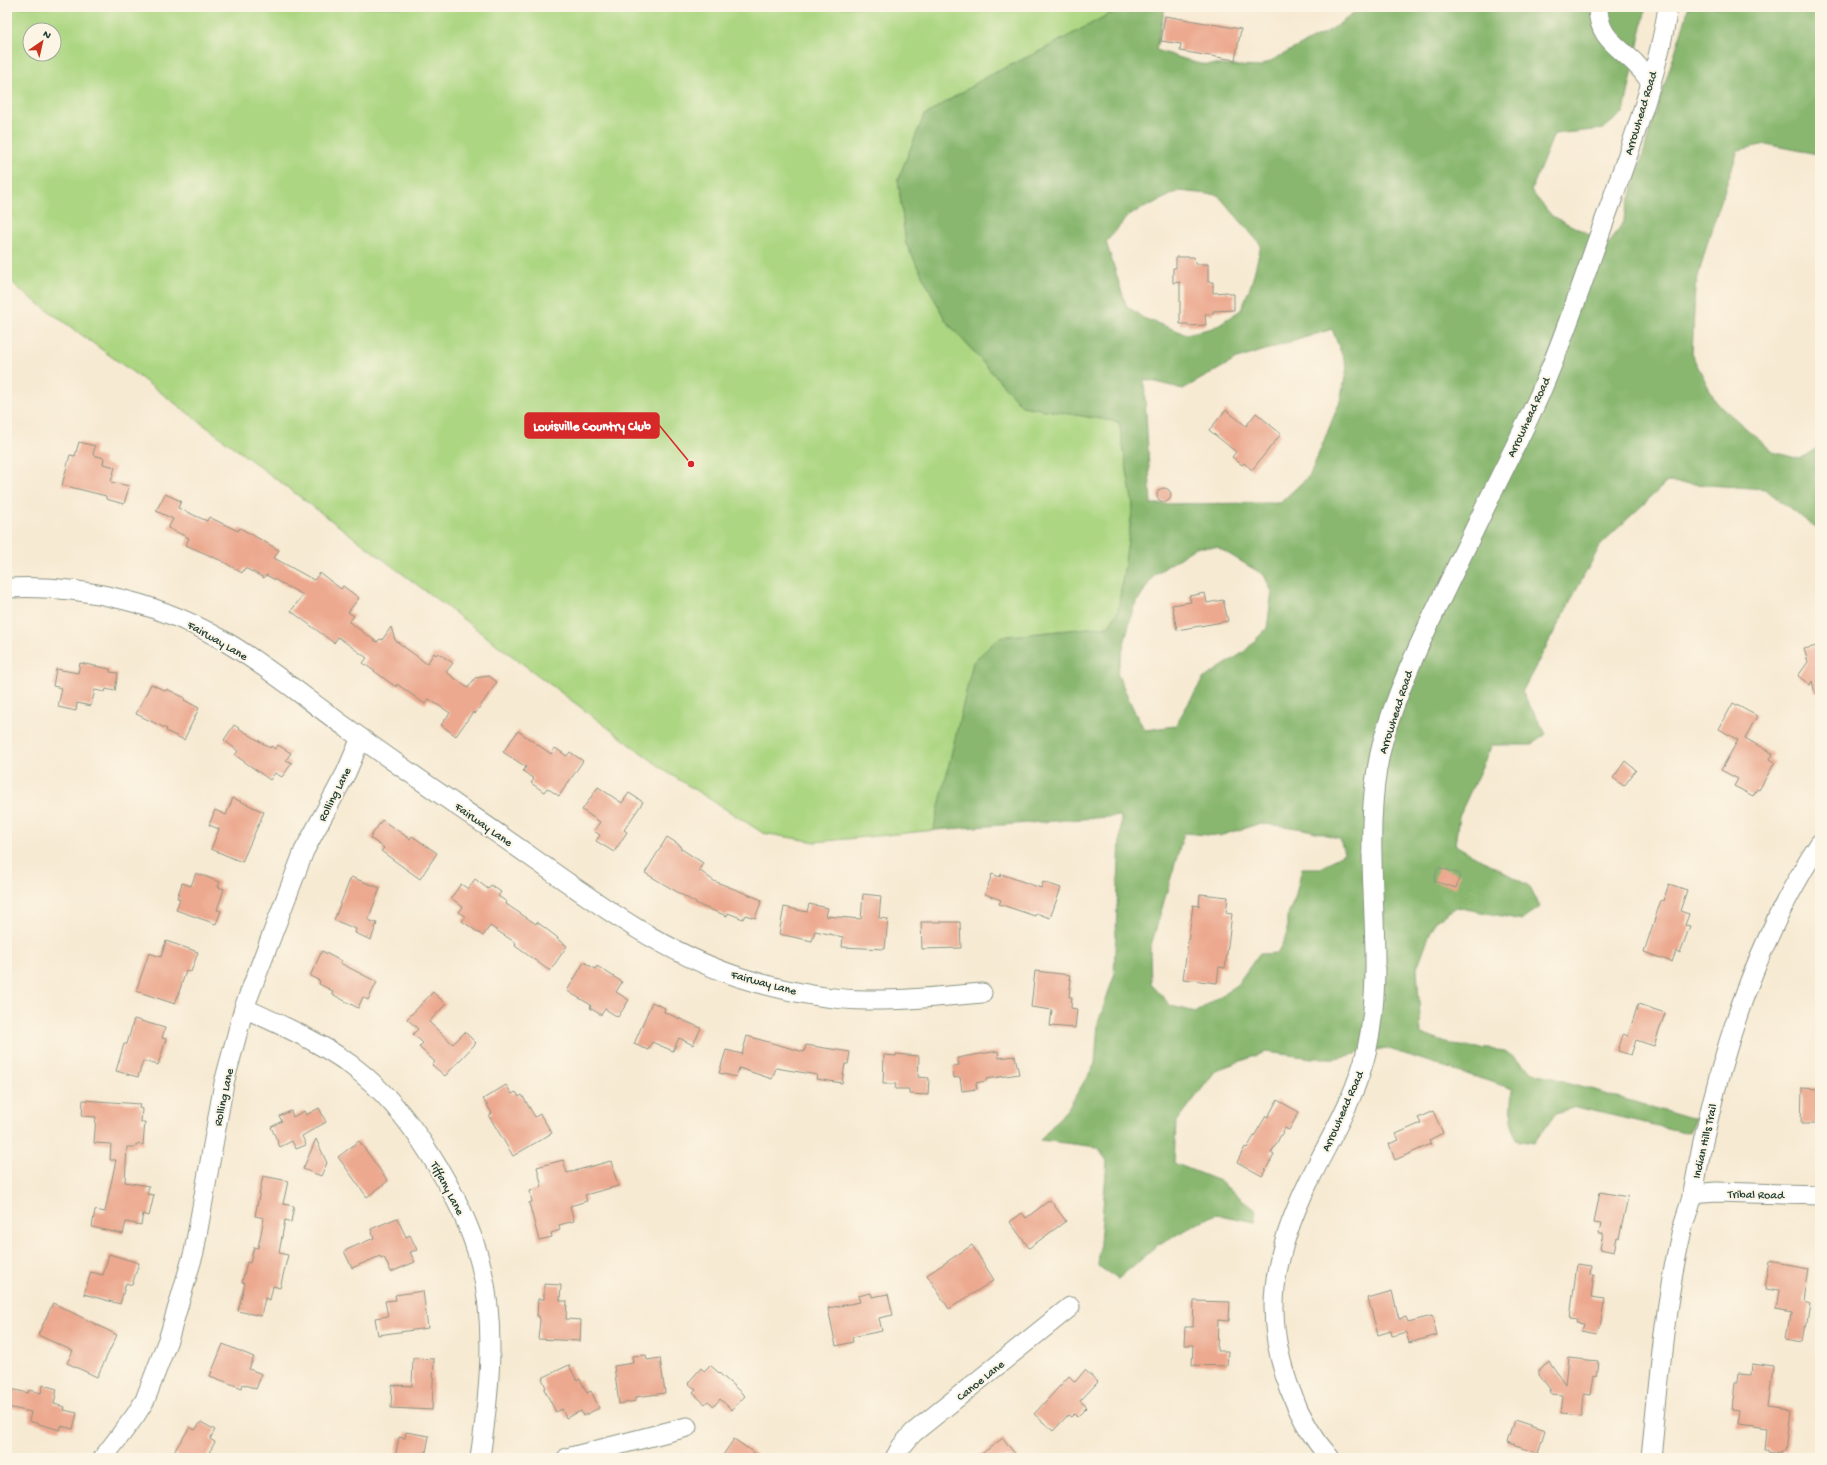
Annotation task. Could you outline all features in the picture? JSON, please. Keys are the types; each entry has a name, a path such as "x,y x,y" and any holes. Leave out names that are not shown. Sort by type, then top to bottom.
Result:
{"street":[{"path":"1598,7 1598,16 1602,29 1608,39 1650,80"},
{"name":"Arrowhead Road","path":"1330,1458 1306,1425 1283,1372 1275,1339 1273,1300 1278,1266 1297,1208 1356,1083 1366,1052 1373,1013 1376,964 1371,850 1374,792 1383,742 1403,684 1427,628 1539,395 1573,310 1637,129 1661,46 1668,7"},
{"name":"Fairway Lane","path":"7,588 56,588 83,591 124,599 159,610 190,623 231,645 361,738 635,928 661,943 707,965 740,977 814,996 866,1000 901,1000 982,993"},
{"name":"Rolling Lane","path":"103,1458 135,1416 145,1400 177,1314 194,1252 224,1083 244,1008 304,851 346,773 361,738"},
{"name":"Indian Hills Trail","path":"1651,1458 1662,1350 1682,1230 1692,1194 1707,1124 1732,1033 1750,978 1773,925 1799,875 1820,843"},
{"name":"Tiffany Lane","path":"244,1008 295,1031 321,1046 352,1066 377,1088 418,1135 454,1196 466,1223 480,1262 486,1290 490,1372 480,1458"},
{"name":"Tribal Road","path":"1692,1194 1716,1192 1820,1195"},
{"name":"Canoe Lane","path":"895,1458 901,1447 913,1433 1070,1307"},
{"path":"567,1458 687,1427"}],"green space":[{"path":"7,7 1116,7 1113,12 1048,47 986,77 924,116 898,179 906,244 946,321 1022,406 1119,422 1133,506 1118,611 1109,626 1000,637 935,830 816,842 763,833 667,772 160,392 20,290 7,277"},
{"path":"1116,7 1165,7 1156,50 1200,64 1259,67 1332,29 1363,7 1646,7 1624,112 1603,129 1554,134 1531,191 1552,216 1609,244 1623,222 1656,111 1686,18 1688,7 1820,7 1820,152 1817,154 1766,144 1738,150 1708,240 1695,288 1692,355 1716,402 1773,452 1800,459 1820,446 1820,531 1765,489 1667,482 1601,544 1522,692 1546,734 1531,745 1492,745 1459,816 1455,845 1529,886 1540,907 1522,920 1456,907 1434,922 1417,968 1421,1034 1452,1045 1505,1051 1533,1072 1695,1120 1688,1133 1576,1107 1555,1113 1534,1143 1516,1140 1511,1119 1513,1089 1386,1048 1335,1058 1312,1058 1266,1052 1216,1070 1176,1123 1174,1163 1219,1181 1257,1211 1255,1222 1216,1214 1157,1245 1118,1279 1098,1266 1107,1161 1097,1147 1040,1140 1068,1108 1095,1064 1098,1023 1114,976 1121,816 935,830 933,832 973,662 1000,637 1109,626 1118,611 1133,506 1119,422 1022,406 946,321 906,244 898,179 924,116 986,77 1048,47 1113,12","holes":["1179,191 1218,195 1261,245 1252,282 1241,310 1213,328 1186,334 1143,318 1126,305 1106,242 1129,215","1332,329 1347,368 1340,401 1310,475 1280,503 1151,504 1144,379 1183,389 1237,359","1196,547 1217,547 1264,575 1272,592 1267,628 1244,652 1203,679 1175,726 1145,730 1137,717 1117,673 1133,608 1154,575","1258,824 1289,827 1320,833 1340,839 1344,853 1321,868 1302,868 1295,898 1287,917 1287,933 1278,953 1259,954 1236,986 1196,1012 1171,1006 1151,984 1150,949 1184,833 1219,836"]}],"building":[{"path":"1165,16 1241,29 1235,60 1180,51 1181,44 1161,41"},
{"path":"1176,257 1194,257 1195,264 1208,264 1208,282 1213,282 1213,293 1228,292 1229,294 1234,294 1234,310 1213,311 1213,314 1205,314 1206,325 1188,326 1188,324 1180,324 1180,282 1173,283 1173,268 1176,268"},
{"path":"1226,410 1246,426 1256,413 1281,434 1252,470 1244,463 1242,465 1232,457 1236,452 1209,430"},
{"path":"79,442 95,446 93,455 104,458 103,464 115,467 111,482 129,486 124,504 106,499 106,496 62,485 70,455 75,456"},
{"path":"1161,488 1167,488 1171,492 1171,498 1167,502 1161,502 1157,498 1157,492"},
{"path":"165,494 181,501 178,508 207,521 209,517 238,531 240,528 279,550 274,558 314,580 320,573 341,589 343,586 359,598 348,612 354,616 349,622 377,642 380,639 382,640 391,627 395,640 427,664 434,653 436,655 438,653 453,663 446,672 468,688 475,678 489,676 497,682 475,714 473,712 456,736 441,725 450,713 429,699 425,704 397,684 396,687 363,663 367,658 338,637 334,643 291,611 303,595 266,575 264,578 245,568 242,573 222,561 186,545 189,538 168,528 173,519 156,511"},
{"path":"1205,593 1207,603 1223,600 1228,621 1177,630 1172,605 1191,602 1189,596"},
{"path":"1820,643 1820,692 1815,693 1812,681 1810,685 1798,676 1808,662 1804,649 1817,646 1817,648"},
{"path":"80,663 110,669 110,672 118,673 115,691 106,689 105,692 95,690 91,706 77,703 76,711 58,707 62,688 53,686 56,669 78,673"},
{"path":"151,684 166,691 167,689 185,698 184,700 199,708 184,740 166,731 167,729 136,714"},
{"path":"1733,703 1757,716 1745,738 1773,754 1770,759 1775,762 1759,790 1757,789 1753,796 1734,786 1738,779 1721,770 1738,740 1719,729"},
{"path":"234,725 270,748 271,746 275,749 278,745 291,753 286,760 292,763 282,777 275,773 270,780 235,755 238,751 224,740"},
{"path":"518,731 551,754 555,748 567,756 570,752 583,761 559,796 547,788 544,792 531,783 534,779 523,771 526,767 503,752"},
{"path":"1625,761 1636,770 1624,786 1613,778"},
{"path":"598,787 622,803 629,793 643,802 624,830 627,832 614,852 596,841 600,835 594,831 600,822 582,810"},
{"path":"233,798 264,812 242,862 211,849 219,829 209,825 215,810 226,815"},
{"path":"382,820 410,839 412,836 437,853 420,879 381,851 384,848 370,838"},
{"path":"667,837 681,846 680,848 703,863 699,870 714,881 762,900 755,918 745,915 743,919 728,913 727,916 701,906 645,873"},
{"path":"1438,867 1460,874 1456,888 1434,881"},
{"path":"196,873 220,882 218,887 224,889 217,910 221,911 216,924 176,910 180,899 177,898 182,883 191,886"},
{"path":"992,874 1000,877 1001,874 1041,888 1043,882 1061,888 1050,918 1036,913 1035,916 999,904 1001,900 985,894"},
{"path":"351,877 380,888 368,920 377,923 371,940 355,933 356,929 334,920"},
{"path":"475,879 488,889 491,885 501,892 498,896 507,902 506,904 536,924 537,922 567,946 550,971 515,946 516,943 490,926 483,936 462,921 465,917 459,912 463,907 451,898 461,884 468,889"},
{"path":"1669,884 1687,890 1680,911 1689,914 1685,925 1690,926 1680,953 1676,951 1672,962 1644,952 1661,900 1663,901"},
{"path":"863,894 881,896 879,918 888,919 885,949 842,947 843,937 815,931 812,941 779,934 784,907 807,912 809,904 828,908 826,916 861,919"},
{"path":"1200,894 1228,897 1226,913 1232,914 1225,968 1219,967 1217,983 1183,979 1193,905 1199,906"},
{"path":"921,922 960,922 961,948 922,949"},
{"path":"166,941 198,952 191,972 186,971 175,1004 136,991 149,953 161,957"},
{"path":"322,951 341,961 340,963 377,982 368,1000 363,997 358,1008 332,994 333,991 319,984 320,981 310,976"},
{"path":"584,962 595,969 597,966 622,982 616,992 629,1000 618,1017 605,1009 601,1015 590,1008 591,1005 567,991"},
{"path":"1035,971 1070,975 1069,997 1072,997 1071,1008 1077,1009 1075,1028 1050,1026 1052,1010 1031,1007"},
{"path":"433,992 446,1004 429,1022 453,1044 465,1032 476,1043 445,1076 432,1065 435,1062 419,1047 423,1043 413,1034 418,1029 407,1019"},
{"path":"652,1002 665,1008 664,1012 701,1028 693,1045 679,1038 673,1051 652,1042 648,1050 634,1044"},
{"path":"1638,1004 1665,1013 1654,1046 1636,1040 1631,1055 1618,1051 1623,1034 1628,1036"},
{"path":"134,1019 165,1028 162,1038 166,1039 158,1065 143,1061 138,1077 116,1071 124,1044 127,1044"},
{"path":"747,1036 804,1052 806,1045 850,1052 848,1064 845,1064 842,1083 816,1079 817,1075 776,1068 772,1079 739,1068 736,1077 719,1073 726,1050 742,1054"},
{"path":"998,1051 999,1058 1015,1056 1019,1074 986,1079 986,1081 976,1083 977,1089 962,1091 960,1077 954,1078 953,1066 959,1065 957,1058"},
{"path":"896,1054 919,1056 918,1077 929,1078 928,1095 909,1094 909,1089 895,1089 896,1084 883,1084 884,1055 896,1056"},
{"path":"506,1085 512,1094 516,1092 519,1097 522,1095 535,1117 540,1114 552,1133 513,1156 489,1116 492,1113 483,1099"},
{"path":"1802,1088 1820,1089 1820,1124 1801,1124"},
{"path":"83,1100 140,1104 139,1108 142,1109 141,1122 145,1122 143,1145 136,1144 136,1147 127,1147 125,1182 149,1186 147,1194 154,1195 149,1216 143,1214 141,1225 126,1222 123,1234 92,1227 95,1210 105,1212 116,1160 110,1160 111,1144 94,1143 96,1117 82,1116"},
{"path":"1277,1100 1299,1112 1289,1130 1285,1128 1271,1153 1274,1155 1262,1176 1237,1162 1245,1147 1247,1148 1266,1116 1268,1117"},
{"path":"319,1108 326,1122 302,1136 306,1145 296,1149 292,1141 280,1147 271,1127 282,1121 279,1116 291,1111 293,1117 304,1111 306,1115"},
{"path":"1433,1111 1443,1133 1429,1140 1431,1144 1395,1160 1389,1144 1399,1140 1396,1134 1421,1123 1418,1118"},
{"path":"316,1139 327,1163 321,1176 303,1169"},
{"path":"359,1141 388,1181 367,1197 338,1157"},
{"path":"563,1160 567,1173 611,1161 618,1186 585,1195 587,1201 570,1206 574,1221 559,1225 560,1230 551,1233 552,1237 539,1240 529,1203 532,1202 530,1191 542,1187 537,1167"},
{"path":"263,1176 288,1181 283,1204 294,1206 291,1222 285,1220 279,1253 288,1255 280,1288 273,1286 270,1300 265,1298 261,1316 238,1311 245,1283 242,1282 247,1262 250,1263 254,1247 258,1248 264,1218 255,1216"},
{"path":"1600,1192 1628,1197 1619,1238 1617,1237 1614,1252 1600,1249 1603,1234 1599,1234 1601,1224 1594,1223"},
{"path":"1050,1200 1066,1221 1029,1248 1010,1222 1022,1213 1026,1218"},
{"path":"397,1218 406,1237 410,1235 417,1250 410,1252 415,1262 391,1272 384,1257 381,1258 380,1256 352,1268 344,1251 374,1238 371,1229"},
{"path":"972,1245 994,1280 949,1309 927,1275"},
{"path":"109,1254 139,1263 132,1285 126,1283 120,1304 84,1294 91,1272 103,1275"},
{"path":"1770,1261 1809,1268 1804,1302 1810,1304 1804,1342 1787,1339 1791,1313 1775,1310 1778,1292 1765,1290"},
{"path":"1577,1264 1591,1266 1590,1275 1594,1275 1591,1297 1605,1299 1600,1326 1597,1333 1581,1330 1583,1323 1576,1322 1577,1319 1570,1318"},
{"path":"544,1284 561,1285 560,1301 567,1301 566,1319 581,1320 580,1341 538,1339 540,1321 539,1316 537,1316 538,1299 544,1299"},
{"path":"423,1291 428,1328 378,1335 375,1318 388,1316 385,1301 396,1300 395,1295"},
{"path":"1392,1291 1399,1319 1406,1317 1408,1322 1432,1316 1437,1335 1409,1343 1406,1332 1392,1336 1391,1331 1378,1335 1368,1298"},
{"path":"871,1293 872,1297 888,1294 893,1315 879,1318 882,1331 852,1337 853,1342 836,1346 828,1308 860,1302 858,1296"},
{"path":"1194,1301 1230,1302 1229,1321 1218,1320 1217,1351 1228,1351 1227,1366 1192,1365 1193,1345 1184,1345 1185,1327 1193,1327"},
{"path":"53,1303 117,1335 97,1377 67,1363 73,1351 38,1335"},
{"path":"223,1344 254,1357 249,1369 262,1374 256,1389 243,1384 242,1388 210,1376"},
{"path":"646,1355 647,1360 660,1358 665,1393 636,1397 636,1401 619,1404 614,1366 633,1363 632,1356"},
{"path":"413,1358 434,1359 432,1410 391,1408 392,1385 412,1386"},
{"path":"1568,1358 1598,1361 1591,1395 1584,1394 1582,1416 1561,1414 1563,1395 1551,1394 1550,1389 1539,1375 1539,1369 1549,1361 1565,1384"},
{"path":"1752,1363 1774,1366 1769,1406 1792,1409 1787,1451 1783,1451 1783,1453 1765,1449 1767,1430 1736,1426 1738,1412 1731,1411 1734,1381 1737,1381 1738,1373 1751,1374"},
{"path":"569,1365 577,1381 580,1379 587,1393 591,1391 599,1408 583,1416 581,1411 566,1418 562,1409 556,1412 544,1389 546,1388 542,1378"},
{"path":"710,1365 745,1396 732,1410 720,1399 714,1406 708,1401 705,1404 693,1393 696,1390 688,1383 701,1368 704,1371"},
{"path":"1085,1370 1098,1382 1080,1401 1087,1407 1077,1417 1074,1414 1071,1417 1068,1415 1053,1431 1034,1414 1069,1376 1075,1382"},
{"path":"43,1385 57,1389 54,1404 65,1407 64,1410 77,1413 73,1429 61,1426 60,1430 29,1421 31,1412 7,1407 11,1389 28,1393 29,1390 41,1393"},
{"path":"1514,1420 1545,1430 1538,1453 1507,1443"},
{"path":"201,1422 215,1430 210,1439 215,1442 206,1458 181,1458 173,1453 190,1427 195,1430"},
{"path":"406,1432 429,1436 425,1458 395,1458 399,1437 405,1438"},
{"path":"1003,1438 1018,1458 976,1458"},
{"path":"734,1439 762,1458 721,1458"}],"place":[{"name":"Louisville Country Club","path":"691,464"}]}
